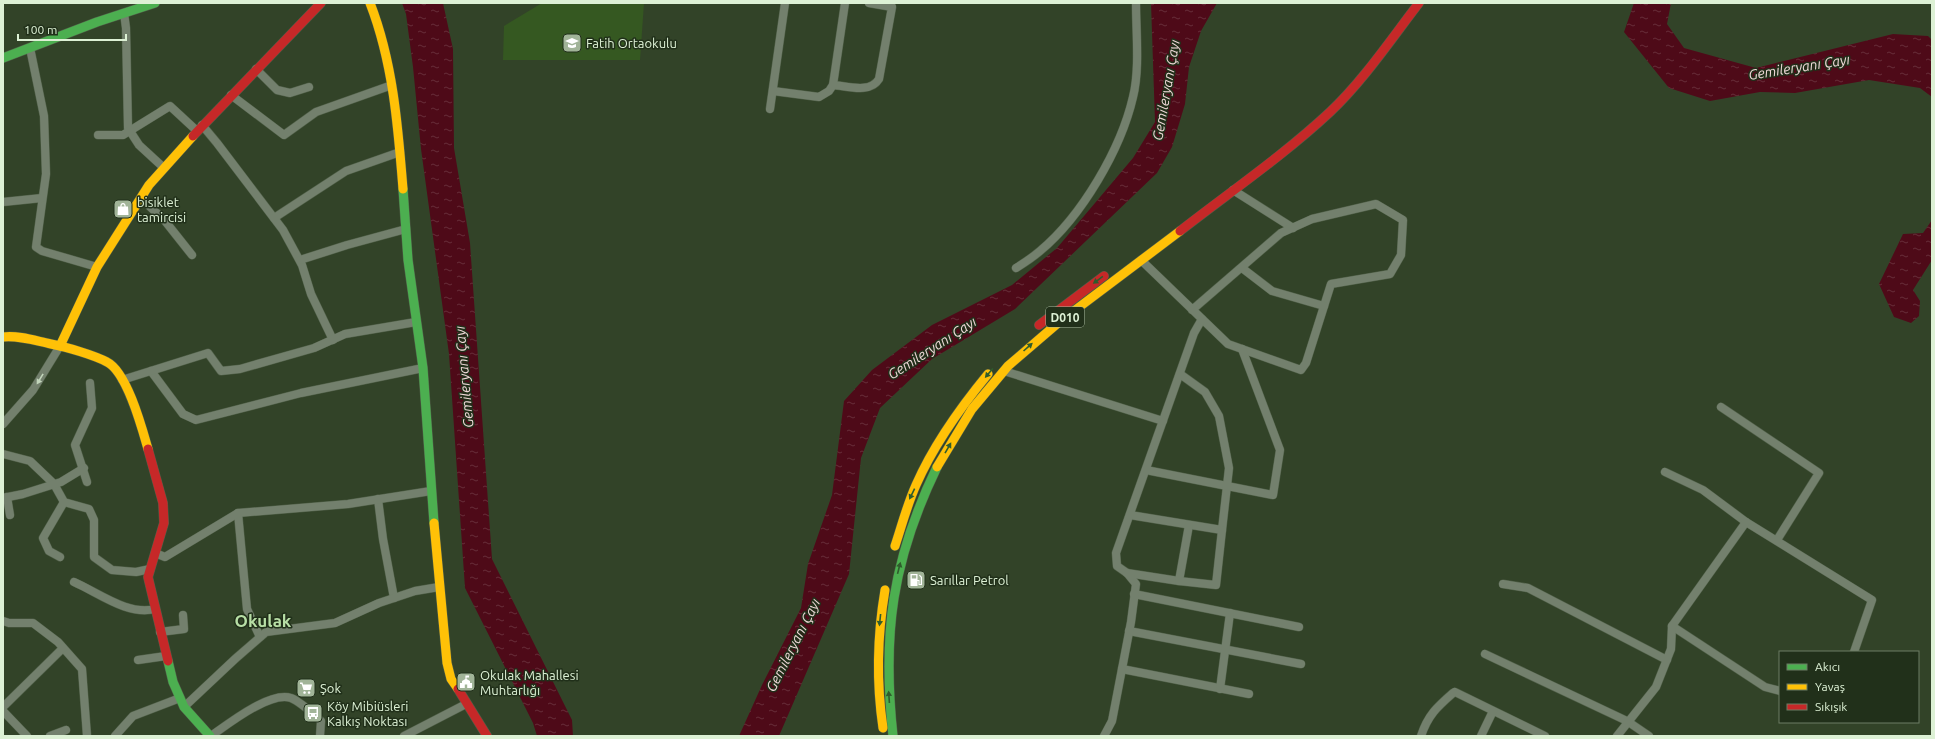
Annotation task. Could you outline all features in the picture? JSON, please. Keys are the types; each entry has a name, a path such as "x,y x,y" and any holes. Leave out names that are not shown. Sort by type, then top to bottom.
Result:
{"main road":[{"path":"3,58 155,3"},
{"path":"60,346 97,267 149,185 230,95 321,3"},
{"path":"370,3 381,32 392,85 400,152 406,229 416,322 423,368 431,491 447,663 451,679 487,736"},
{"name":"D010","path":"893,736 888,684 889,630 895,584 903,550 924,493 947,448 968,415 1004,371 1028,347 1279,155 1330,111 1374,62 1419,3"},
{"path":"1365,59 1402,9"},
{"path":"1125,261 1297,128"},
{"name":"D010","path":"1033,331 1064,305 1112,270"},
{"path":"3,337 12,336 60,346 108,362 120,375 138,414 163,502 164,523 148,577 166,656 173,682 184,707 211,736"},
{"path":"893,554 909,502 924,470 954,418 996,365 1010,352"},
{"path":"884,736 878,691 877,649 886,580"}],"street":[{"path":"770,110 785,3"},
{"path":"773,91 819,96 829,91 833,85 845,3"},
{"path":"833,85 865,88 873,86 879,79 892,7 869,3"},
{"path":"1016,268 1041,251 1067,224 1106,168 1122,132 1134,96 1136,64 1136,3"},
{"path":"124,13 126,28 128,128 139,145 164,168"},
{"path":"30,48 44,116 46,174 36,247 42,251 97,267"},
{"path":"256,69 277,90 290,93 309,87"},
{"path":"230,95 284,135 316,112 392,85"},
{"path":"98,135 123,135 170,106 217,143 283,230 300,260 311,294 333,340"},
{"path":"274,218 346,171 400,152"},
{"path":"1233,190 1293,228"},
{"path":"3,202 42,198"},
{"path":"141,198 166,221 192,255"},
{"path":"1140,260 1192,310 1228,344 1301,370 1306,363 1331,284 1390,274 1401,255 1403,220 1376,204 1312,219 1281,233 1192,310"},
{"path":"300,260 347,245 406,229"},
{"path":"1242,268 1272,291 1324,306"},
{"path":"1104,736 1112,721 1129,632 1136,584 1117,566 1116,553 1194,333 1202,319"},
{"path":"122,380 208,353 222,371 240,369 314,348 345,334 416,322"},
{"path":"3,424 34,390 60,346"},
{"path":"1146,470 1273,495 1280,450 1242,349"},
{"path":"151,371 183,414 196,420 301,393 423,368"},
{"path":"1004,371 1163,421"},
{"path":"1127,574 1216,585 1229,468 1219,416 1205,392 1180,374"},
{"path":"88,482 75,445 92,408 90,383"},
{"path":"1721,407 1819,473 1777,540"},
{"path":"3,454 30,461 54,484 64,502 89,509 94,520 94,557 112,570 136,572 150,569"},
{"path":"10,515 5,497 23,494 61,482 84,468"},
{"path":"1665,472 1703,490 1746,522 1872,600 1854,651"},
{"path":"155,553 165,557 238,513 348,504 431,491"},
{"path":"378,499 382,539 394,598"},
{"path":"60,557 49,551 43,538 64,502"},
{"path":"238,513 247,609 260,637"},
{"path":"1130,515 1222,530"},
{"path":"1617,736 1627,721 1644,703 1656,687 1670,649 1672,626 1746,522"},
{"path":"1180,581 1189,524"},
{"path":"74,582 132,610 146,612 155,609"},
{"path":"1503,584 1528,588 1667,660"},
{"path":"184,707 266,632 335,623 379,603 415,591 439,588"},
{"path":"1134,594 1299,627"},
{"path":"1220,689 1230,613"},
{"path":"160,632 184,629 183,615"},
{"path":"3,620 9,623 33,623 63,648 82,669 87,736"},
{"path":"1672,626 1765,687 1779,691"},
{"path":"1129,632 1301,664"},
{"path":"3,708 63,648"},
{"path":"1485,654 1627,721 1649,736"},
{"path":"138,660 166,656"},
{"path":"1122,669 1248,694"},
{"path":"1421,736 1425,724 1435,709 1454,693 1545,736"},
{"path":"211,736 244,713 273,699 282,697 291,698 321,721 320,736"},
{"path":"115,736 133,716 180,698"},
{"path":"404,736 466,704"},
{"path":"3,711 27,736"},
{"path":"1481,736 1493,711"},
{"path":"50,736 66,730"}],"shaded area":[{"name":"Fatih Ortaokulu","path":"542,3 644,3 640,60 503,60 504,26"}],"water":[{"name":"Gemileryanı Çayı","path":"402,3 443,3 453,49 454,148 470,243 492,559 572,720 573,736 537,736 533,723 465,588 449,354 421,149 406,14"},
{"name":"Gemileryanı Çayı","path":"1151,3 1217,3 1201,31 1189,67 1185,104 1172,147 1157,173 1015,309 932,359 880,408 861,458 849,574 779,736 739,736 762,685 801,608 808,564 832,495 844,401 872,370 932,325 1012,285 1057,248 1133,158 1155,122"},
{"name":"Gemileryanı Çayı","path":"1634,3 1671,3 1667,24 1684,48 1756,68 1893,34 1928,36 1932,40 1932,97 1920,88 1869,80 1795,93 1760,92 1710,101 1669,88 1624,32"},
{"path":"1932,220 1932,260 1913,290 1920,301 1919,316 1911,323 1894,317 1879,284 1903,234 1923,233"}],"traffic: fast":[{"path":"3,58 97,22 155,3"},
{"path":"403,189 408,260 423,368 434,523"},
{"path":"893,736 889,664 890,631 894,598 900,566 910,534 922,501 937,467"},
{"path":"168,661 173,682 184,707 210,736"}],"traffic: slow":[{"path":"370,3 378,25 389,71 399,142 403,189"},
{"path":"60,346 97,267 149,185 193,136"},
{"path":"937,467 972,409 1008,366 1058,323 1180,231"},
{"path":"3,337 21,338 57,345 88,354 107,362 121,377 127,388 138,415 148,449"},
{"path":"895,546 907,508 931,455 967,400 988,374"},
{"path":"434,523 447,663 451,679 458,689"},
{"path":"883,728 879,693 878,659 880,625 885,590"}],"traffic: jam":[{"path":"193,136 321,3"},
{"path":"1180,231 1276,158 1330,112 1366,73 1419,3"},
{"path":"1039,325 1104,276"},
{"path":"148,449 163,503 164,523 148,577 168,661"},
{"path":"458,689 487,736"}],"place":[{"name":"Fatih Ortaokulu","path":"572,43"},
{"name":"bisiklet tamircisi","path":"123,209"},
{"name":"Sarıllar Petrol","path":"916,580"},
{"name":"Okulak Mahallesi Muhtarlığı","path":"466,682"},
{"name":"Şok","path":"306,688"},
{"name":"Köy Mibiüsleri Kalkış Noktası","path":"313,713"}],"district":[{"name":"Okulak","path":"263,620"}]}
